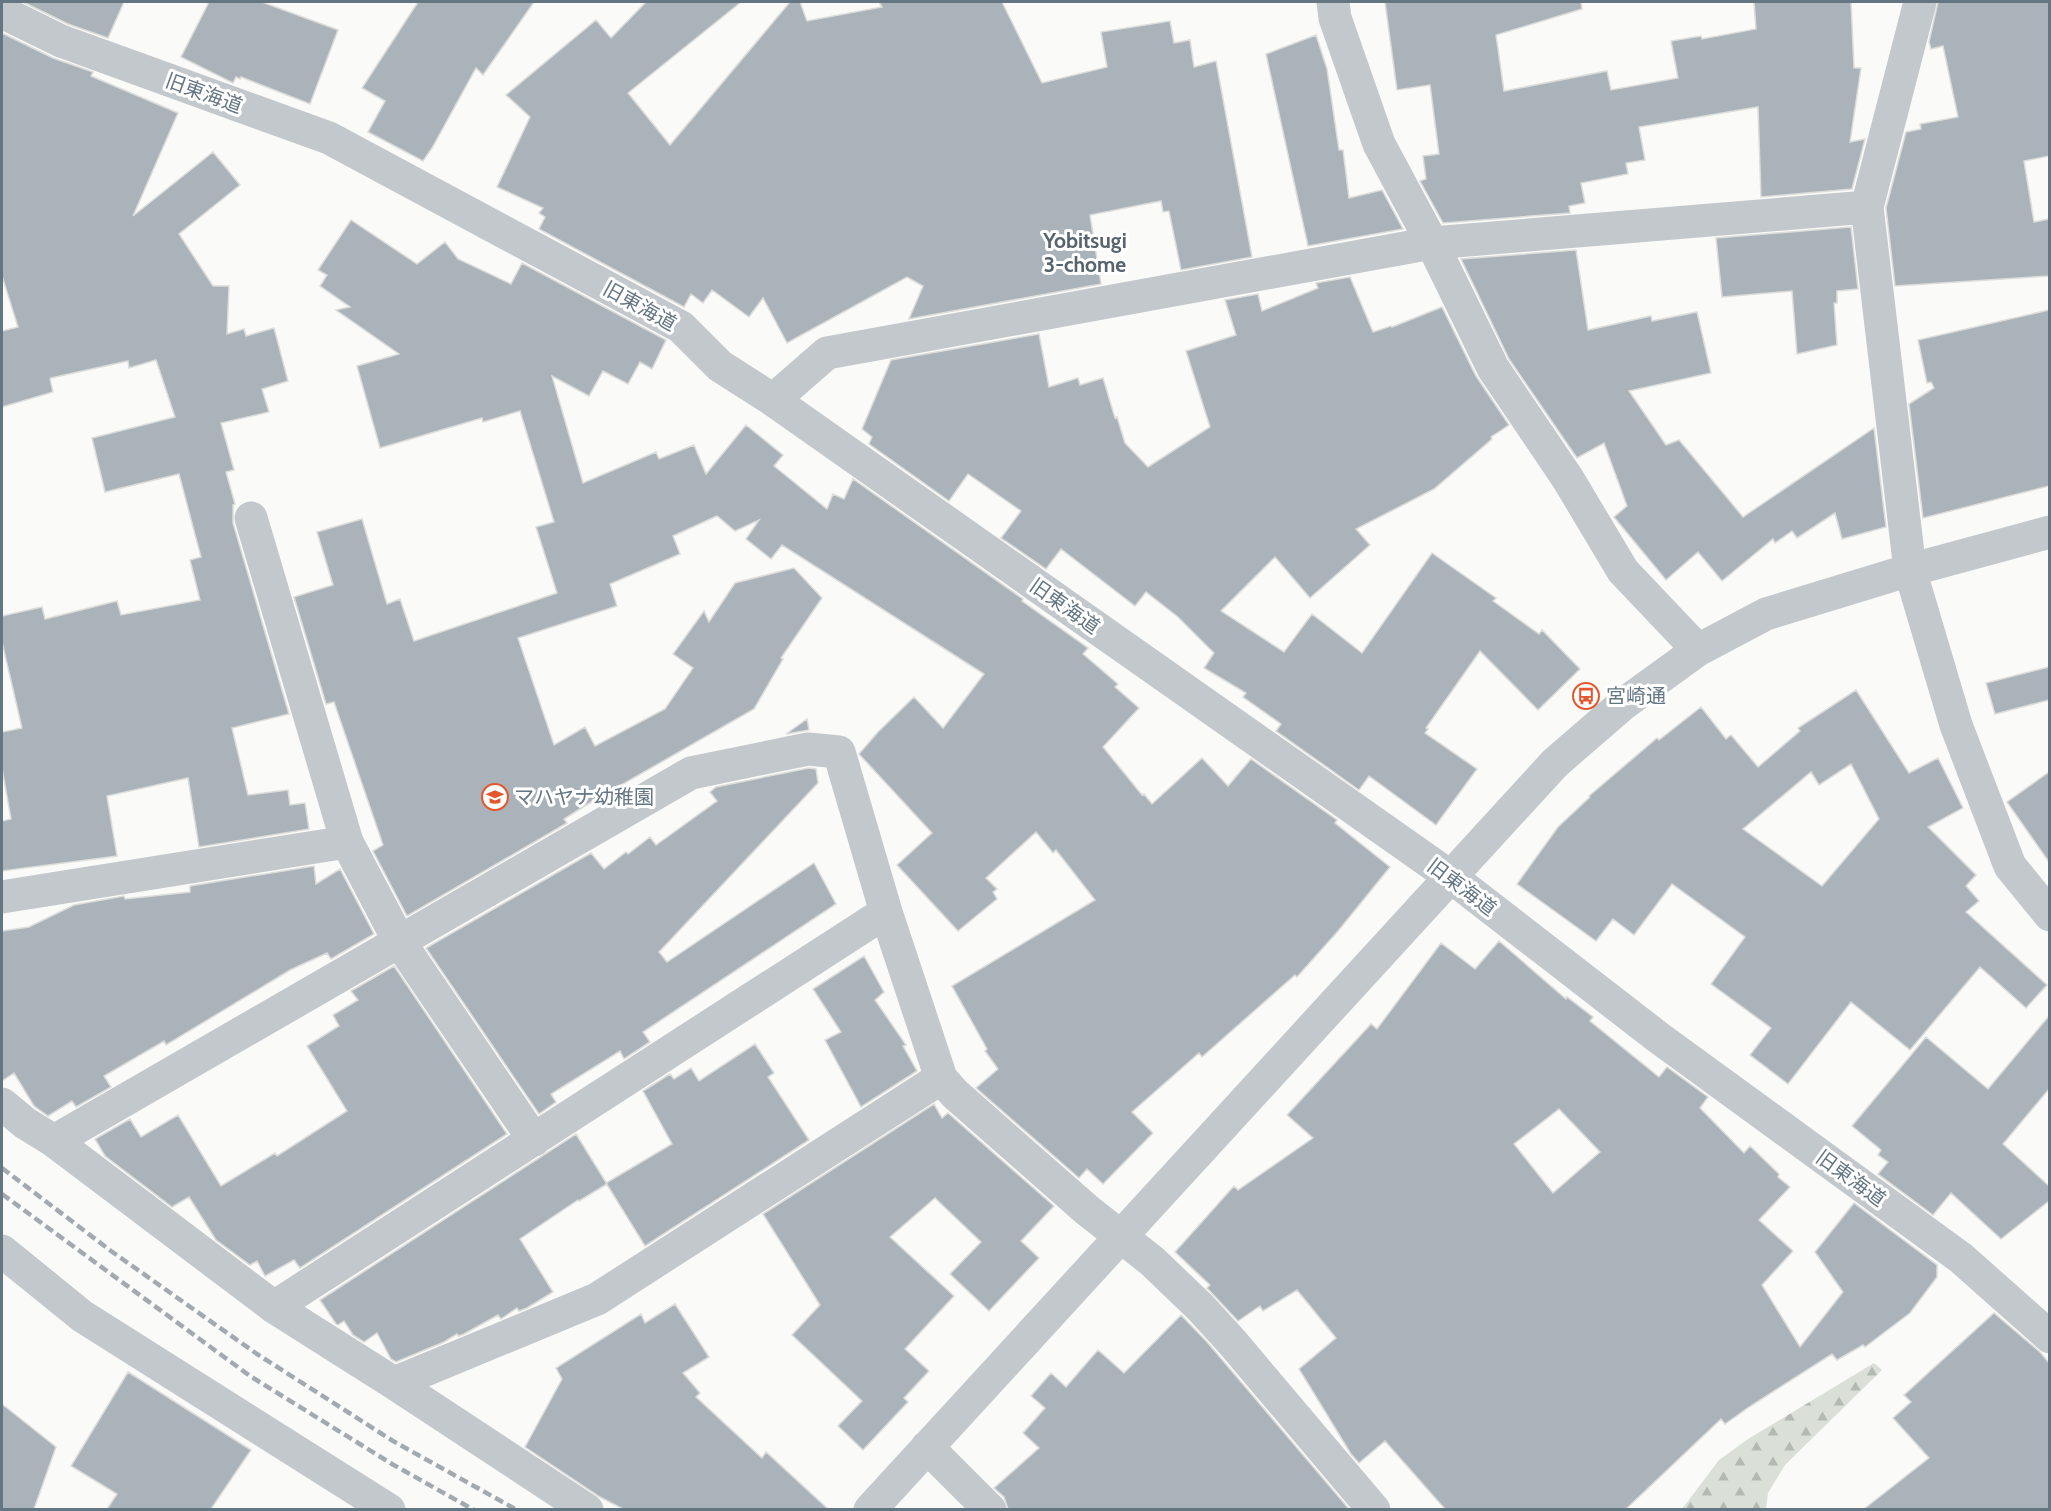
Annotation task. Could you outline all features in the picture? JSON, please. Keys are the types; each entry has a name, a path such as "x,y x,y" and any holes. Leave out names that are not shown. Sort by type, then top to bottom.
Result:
{"street":[{"path":"1333,2 1335,18 1379,144 1432,243 1493,368 1568,479 1623,571 1698,650"},
{"path":"1920,2 1867,207 1910,570 1956,725 2010,866 2049,915"},
{"name":"旧東海道","path":"2,12 61,41 329,138 681,327 720,366 773,400 1450,877 1659,1038 1961,1258 2049,1337"},
{"path":"773,400 827,353 1432,243 1867,207"},
{"path":"251,518 346,842 399,941 534,1140"},
{"path":"870,1509 1555,763 1622,705 1698,650 1766,614 1910,570 2049,532"},
{"path":"54,1141 691,773 808,749 839,752 886,912 940,1078 955,1094 1087,1210 1122,1235 1152,1261 1232,1342 1374,1509"},
{"path":"2,897 346,842"},
{"path":"274,1307 886,912"},
{"path":"394,1383 597,1299 940,1078"},
{"path":"2,1104 25,1124 54,1141 274,1307 587,1509"},
{"path":"2,1251 82,1316 389,1509"},
{"path":"927,1447 990,1509"}],"green space":[{"path":"1874,1363 1882,1370 1785,1465 1768,1493 1766,1509 1682,1509 1719,1460 1748,1439"}],"building":[{"path":"23,2 124,2 108,38 68,24"},
{"path":"209,2 262,2 338,30 310,104 241,77 240,79 236,77 233,83 181,57"},
{"path":"418,2 534,2 483,75 476,68 423,161 368,132 385,101 362,88"},
{"path":"646,2 741,2 628,93 670,145 790,2 800,2 807,21 882,7 879,2 1002,2 1042,83 1107,67 1101,32 1170,21 1174,43 1190,40 1194,67 1216,61 1252,257 1181,270 1169,211 1163,212 1161,201 1090,215 1101,284 909,319 923,286 907,277 787,343 763,298 749,317 712,290 703,303 691,294 684,307 539,229 545,217 539,213 543,208 497,187 530,117 506,95 596,20 611,38"},
{"path":"1385,2 1581,2 1582,9 1496,35 1504,91 1607,71 1611,90 1678,78 1671,41 1701,36 1702,39 1756,29 1754,2 1851,2 1854,68 1861,68 1850,142 1865,139 1852,189 1761,197 1758,107 1639,127 1645,160 1626,163 1628,174 1581,183 1585,203 1569,206 1570,213 1443,223 1420,181 1426,179 1423,156 1439,154 1430,85 1397,90"},
{"path":"1938,2 2049,2 2049,156 2024,161 2034,222 2049,219 2049,276 1895,286 1886,208 1906,132 1921,129 1920,124 1958,117 1943,46 1931,49 1929,42"},
{"path":"2,33 53,58 93,72 91,76 178,113 133,216 213,152 240,185 179,234 213,286 229,286 227,334 244,329 246,336 274,328 288,381 262,389 269,412 221,423 234,470 226,472 235,504 233,505 233,523 289,714 232,728 248,795 288,790 290,805 305,803 309,829 199,847 188,778 107,796 117,856 2,871 2,821 11,819 2,768 2,732 22,728 2,642 2,616 42,607 45,619 117,601 121,615 200,600 190,560 201,557 179,474 105,492 92,438 175,417 156,360 129,368 128,361 51,378 53,392 2,407 2,331 18,327 2,276"},
{"path":"1316,35 1327,69 1339,150 1343,150 1349,198 1382,190 1403,229 1308,246 1266,54"},
{"path":"351,220 417,264 445,242 458,259 511,284 522,263 666,340 652,369 640,362 628,384 603,371 589,396 552,376 583,483 656,452 659,459 694,445 706,474 746,425 783,455 774,466 827,509 833,494 844,499 853,479 1023,599 1022,601 1088,648 1083,654 1118,684 1115,687 1139,708 1103,747 1152,804 1202,758 1228,786 1251,759 1337,820 1335,823 1390,867 1297,977 1295,975 1202,1057 1199,1053 1132,1112 1153,1133 1103,1184 1087,1169 1079,1178 976,1088 998,1069 985,1051 987,1049 952,986 1095,900 1056,850 1053,853 1036,832 986,878 997,889 993,892 997,899 958,931 897,865 932,833 859,754 914,697 943,728 984,674 782,545 771,559 746,539 759,520 735,531 717,516 673,536 680,554 610,584 617,606 518,638 554,745 585,727 595,746 665,709 693,668 673,654 704,611 709,622 735,583 794,568 822,598 781,658 783,659 754,709 588,804 564,819 567,823 407,916 373,851 383,845 334,702 326,704 294,597 333,585 317,532 362,519 387,604 400,599 414,641 557,593 536,527 554,522 520,411 483,422 482,418 380,448 357,366 399,354 336,310 350,307 320,286 327,275 318,270"},
{"path":"1851,227 1858,289 1837,291 1837,303 1834,303 1837,345 1797,354 1792,291 1722,297 1716,238"},
{"path":"1576,250 1588,330 1651,316 1652,321 1697,312 1711,373 1629,391 1666,445 1679,440 1743,517 1874,428 1886,527 1842,539 1835,513 1797,538 1792,531 1775,543 1773,539 1722,581 1698,552 1666,580 1614,517 1627,506 1604,443 1577,458 1509,359 1461,259"},
{"path":"1350,277 1373,332 1442,307 1476,376 1509,425 1491,437 1492,439 1434,489 1356,529 1370,545 1310,598 1275,557 1221,611 1284,652 1312,614 1362,653 1432,553 1496,598 1493,601 1539,634 1542,630 1580,669 1538,710 1480,651 1426,728 1428,729 1425,733 1477,769 1436,825 1369,776 1359,790 1276,731 1281,724 1243,697 1246,693 1204,668 1214,653 1178,617 1146,592 1135,606 1061,549 1046,569 1001,538 1021,511 968,474 949,501 869,444 872,437 862,429 891,360 1039,334 1049,387 1078,378 1080,385 1103,378 1125,443 1148,467 1210,427 1186,351 1236,335 1225,300 1258,294 1262,311 1318,288 1316,283"},
{"path":"2049,310 2049,486 1923,518 1909,404 1934,388 1931,382 1927,383 1918,340"},
{"path":"2049,667 2049,700 1995,714 1986,683"},
{"path":"1856,690 1909,773 1938,758 1963,808 1928,827 1976,875 1966,886 1979,901 1966,912 2047,985 2026,1008 1980,967 1910,1050 1851,1002 1788,1084 1750,1055 1771,1028 1711,984 1745,937 1672,884 1634,935 1613,919 1596,941 1517,884 1558,827 1589,796 1657,738 1659,740 1701,707 1726,739 1731,735 1758,767 1800,731 1798,728","holes":["1851,764 1879,819 1822,886 1743,829 1811,772 1819,785"]},
{"path":"807,719 809,730 786,734"},
{"path":"809,768 816,769 818,783 659,952 667,962 814,863 836,904 643,1032 650,1042 624,1059 620,1051 551,1094 556,1102 539,1114 426,948 591,853 604,869 650,837 656,845 717,801 710,792 716,787"},
{"path":"2049,772 2049,862 2007,802"},
{"path":"314,866 316,884 340,869 374,934 331,959 327,953 290,970 166,1045 164,1041 104,1076 111,1087 76,1107 72,1101 48,1116 34,1106 14,1073 2,1081 2,931 29,927 74,905 124,896 125,899 190,892 190,886"},
{"path":"1499,941 1566,999 1567,997 1593,1017 1590,1021 1659,1077 1667,1067 1708,1097 1700,1108 1744,1153 1750,1146 1779,1174 1778,1177 1790,1187 1759,1220 1793,1251 1762,1285 1800,1347 1843,1292 1815,1252 1854,1203 1937,1265 1937,1277 1910,1313 1865,1347 1863,1345 1837,1360 1832,1354 1725,1424 1721,1419 1626,1509 1445,1509 1385,1441 1359,1463 1351,1454 1299,1369 1336,1338 1297,1290 1263,1311 1260,1306 1238,1321 1207,1288 1210,1285 1175,1252 1234,1186 1238,1190 1313,1138 1287,1115 1371,1024 1377,1029 1441,943 1475,969","holes":["1559,1109 1600,1152 1553,1193 1514,1144"]},
{"path":"864,956 884,992 875,1000 906,1045 903,1046 917,1071 861,1107 825,1040 841,1032 813,989"},
{"path":"394,966 507,1134 300,1268 294,1260 265,1276 257,1261 250,1265 216,1240 189,1197 172,1207 105,1156 95,1139 130,1119 141,1137 178,1115 221,1186 275,1153 277,1156 347,1111 307,1046 339,1026 333,1015 358,1000 351,991"},
{"path":"2049,1016 2049,1089 2003,1144 2049,1186 2049,1201 2001,1239 1951,1193 1933,1215 1878,1174 1888,1162 1878,1155 1881,1150 1852,1126 1926,1037 1988,1089"},
{"path":"755,1044 774,1073 768,1077 809,1140 645,1246 606,1183 672,1144 643,1091 670,1074 674,1079 691,1068 699,1081"},
{"path":"934,1104 942,1118 948,1113 1054,1206 1021,1241 1039,1258 989,1311 950,1274 981,1242 935,1198 890,1237 954,1296 905,1349 929,1371 904,1398 908,1402 863,1450 838,1426 862,1401 792,1335 820,1305 763,1214"},
{"path":"576,1134 607,1184 578,1200 520,1239 553,1292 527,1308 519,1311 517,1308 501,1319 498,1315 464,1334 459,1336 457,1334 444,1342 396,1362 391,1359 377,1333 364,1342 353,1335 344,1321 336,1324 320,1300"},
{"path":"675,1304 709,1357 683,1373 700,1393 696,1397 762,1458 766,1452 828,1509 623,1509 600,1497 525,1447 562,1379 556,1368 641,1314 645,1323"},
{"path":"1994,1313 2040,1352 2049,1363 2049,1509 1864,1509 1929,1458 1893,1418 1911,1402 1904,1395"},
{"path":"1181,1315 1207,1342 1349,1509 1008,1509 1004,1497 994,1488 1039,1448 1023,1433 1045,1408 1031,1396 1051,1373 1066,1387 1098,1350 1124,1373"},
{"path":"128,1372 251,1450 211,1509 107,1509 117,1494 71,1466"},
{"path":"2,1404 56,1447 34,1509 2,1509"}],"railway":[{"path":"2,1168 111,1251 257,1354 393,1441 517,1510"},
{"path":"2,1194 250,1376 392,1464 474,1510"}],"place":[{"name":"宮崎通","path":"1586,696"},
{"name":"マハヤナ幼稚園","path":"495,797"}],"district":[{"name":"Yobitsugi 3-chome","path":"1085,253"}]}
